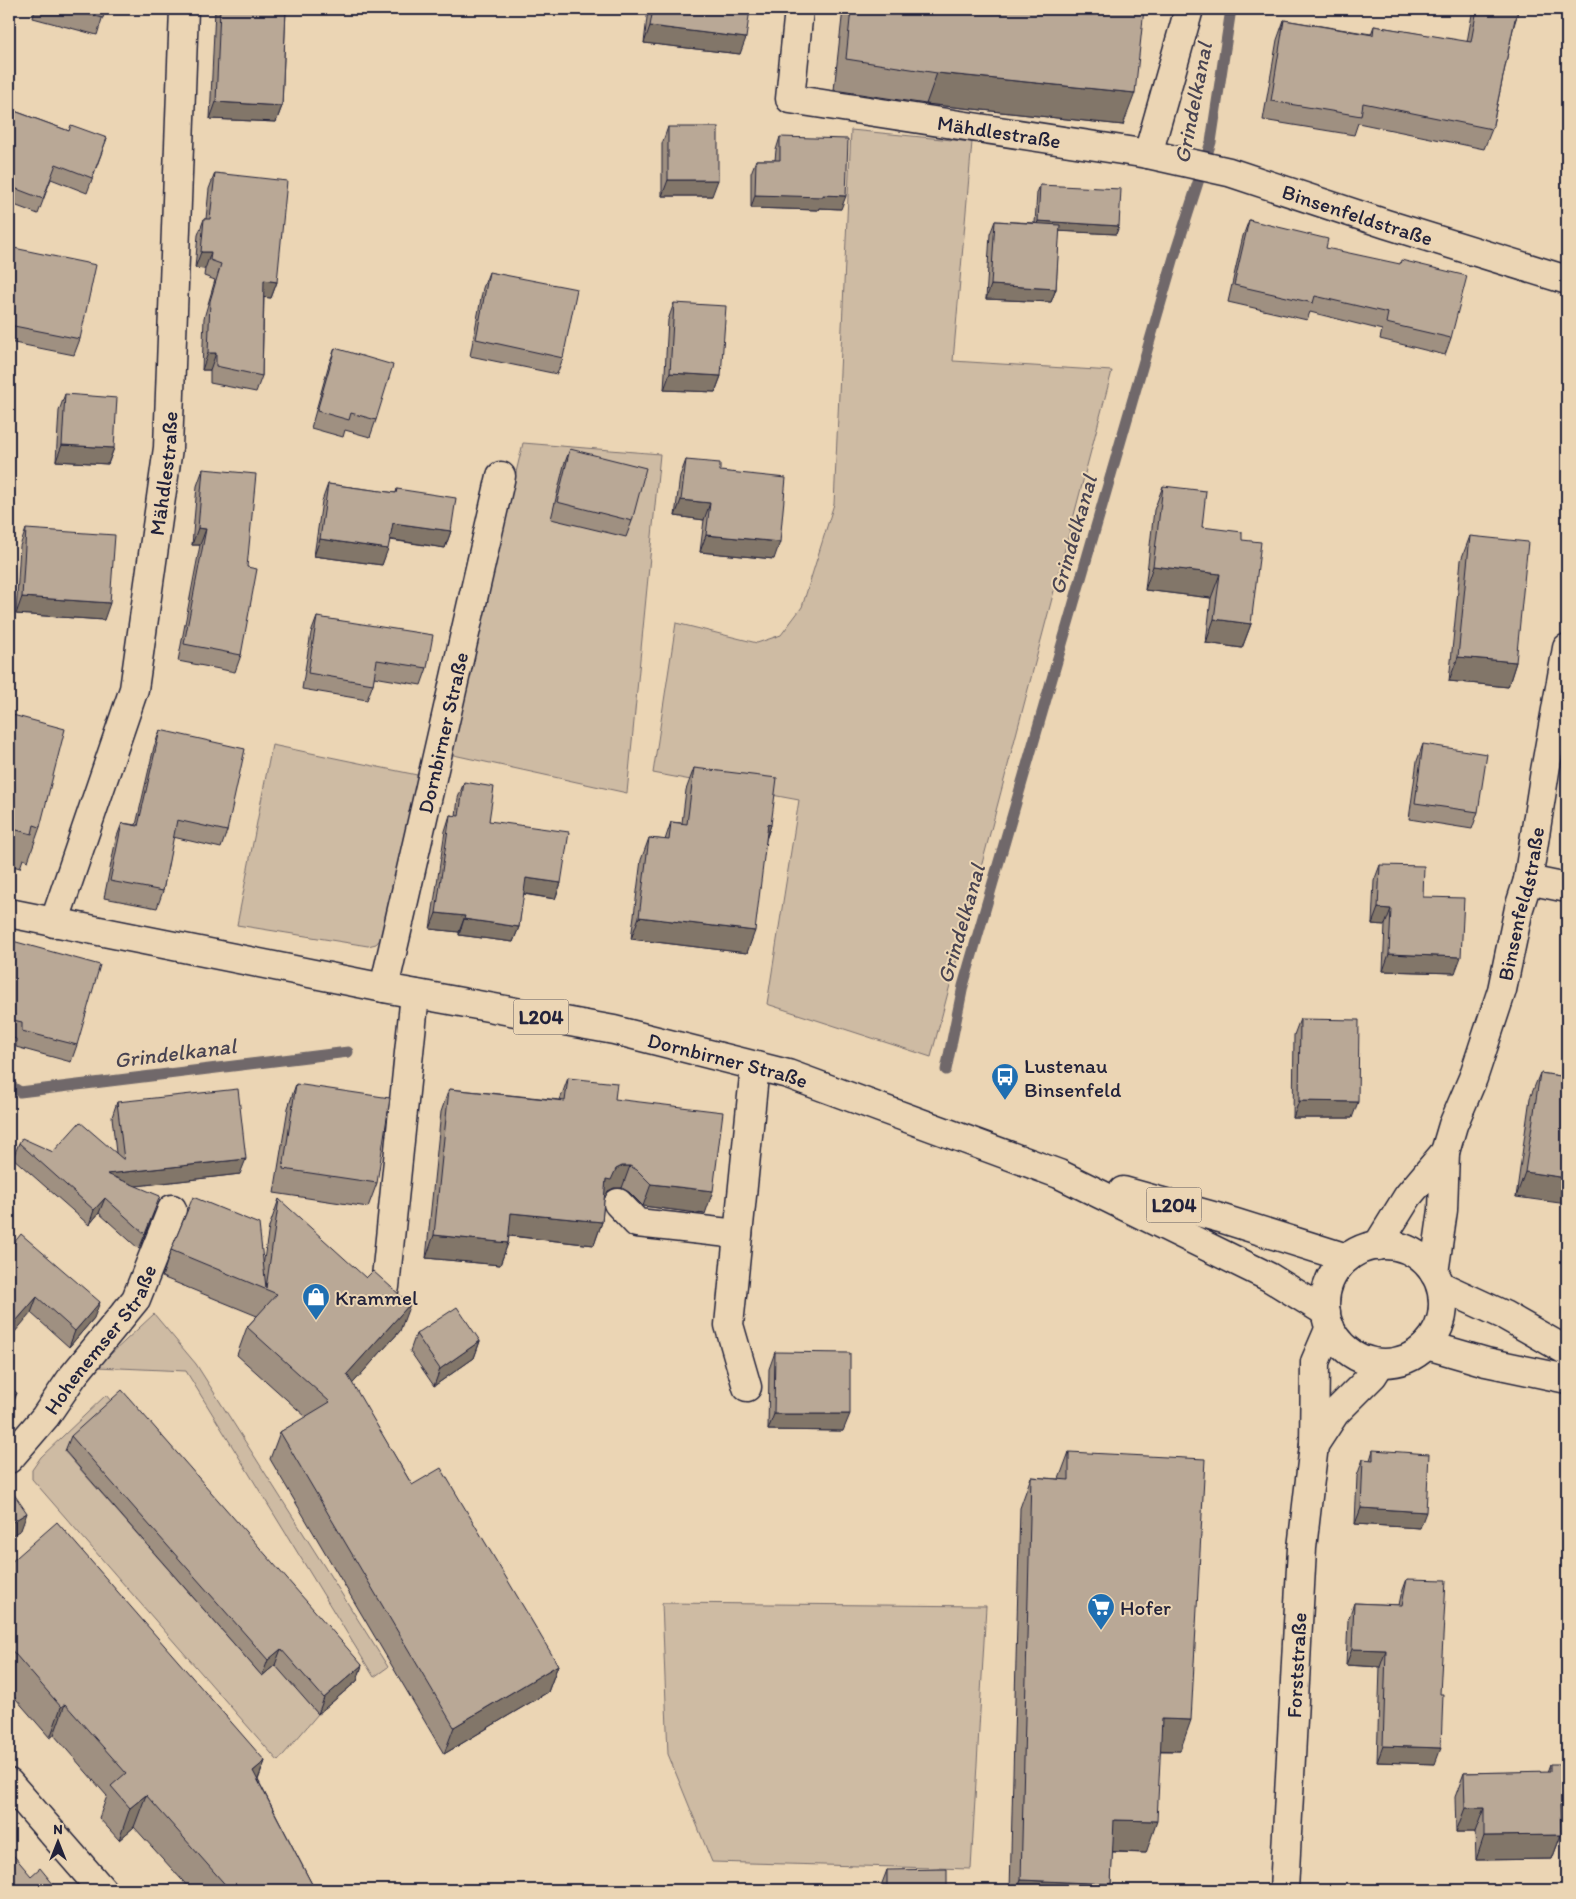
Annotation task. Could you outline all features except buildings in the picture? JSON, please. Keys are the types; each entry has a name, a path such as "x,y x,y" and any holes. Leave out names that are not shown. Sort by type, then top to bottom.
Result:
{"street":[{"name":"Mähdlestraße","path":"54,923 134,689 168,448 184,9"},
{"name":"Mähdlestraße","path":"799,9 790,99 1157,156"},
{"path":"1157,156 1189,9"},
{"name":"Binsenfeldstraße","path":"1157,156 1229,172 1386,224 1567,280"},
{"name":"Dornbirner Straße","path":"384,988 501,476"},
{"name":"Binsenfeldstraße","path":"1437,1279 1443,1210 1445,1152 1453,1125 1473,1078 1502,990 1528,880 1567,648"},
{"path":"1528,880 1567,888"},
{"name":"Dornbirner Straße","path":"9,913 415,994 614,1030 788,1074 1059,1174 1220,1218 1347,1258"},
{"path":"385,1287 415,994"},
{"path":"747,1387 729,1326 755,1066"},
{"name":"Binsenfeldstraße","path":"1377,1246 1408,1196 1445,1152"},
{"name":"Dornbirner Straße","path":"1059,1174 1269,1277 1328,1319 1338,1340 1363,1361 1380,1364 1409,1358 1426,1346 1439,1328 1444,1307 1437,1279"},
{"path":"618,1203 637,1223 738,1234"},
{"name":"Hohenemser Straße","path":"9,1458 45,1416 73,1376 136,1299 172,1209"},
{"path":"1328,1319 1327,1292 1334,1273 1347,1258 1361,1250 1377,1246 1399,1247 1419,1256 1437,1279 1567,1351"},
{"name":"Forststraße","path":"1281,1889 1302,1548 1314,1445 1315,1362 1328,1319"},
{"path":"1426,1346 1486,1362 1567,1379"},
{"name":"Forststraße","path":"1314,1445 1335,1413 1373,1375 1380,1364"},
{"path":"9,1783 102,1890"}],"shaded area":[{"path":"851,130 972,142 953,361 1112,371 931,1057 767,1004 799,800 653,773 676,623 757,643 781,635 802,607 834,504"},
{"path":"523,443 660,454 627,793 449,754"},
{"path":"272,745 422,776 384,935 376,944 368,946 237,925"},
{"path":"154,1314 196,1364 388,1667 374,1677 186,1371 97,1367"},
{"path":"106,1395 116,1407 65,1452 262,1676 313,1632 296,1688 318,1714 278,1761 32,1479 32,1470 41,1457"},
{"path":"662,1603 986,1606 971,1869 712,1862 668,1754"}],"waterway":[{"name":"Grindelkanal","path":"946,1070 963,986 1174,257 1211,142 1231,9"},
{"name":"Grindelkanal","path":"9,1085 20,1092 348,1052"}],"place":[{"name":"Lustenau Binsenfeld","path":"1005,1101"},
{"name":"Krammel","path":"316,1321"},
{"name":"Hofer","path":"1101,1631"}]}
